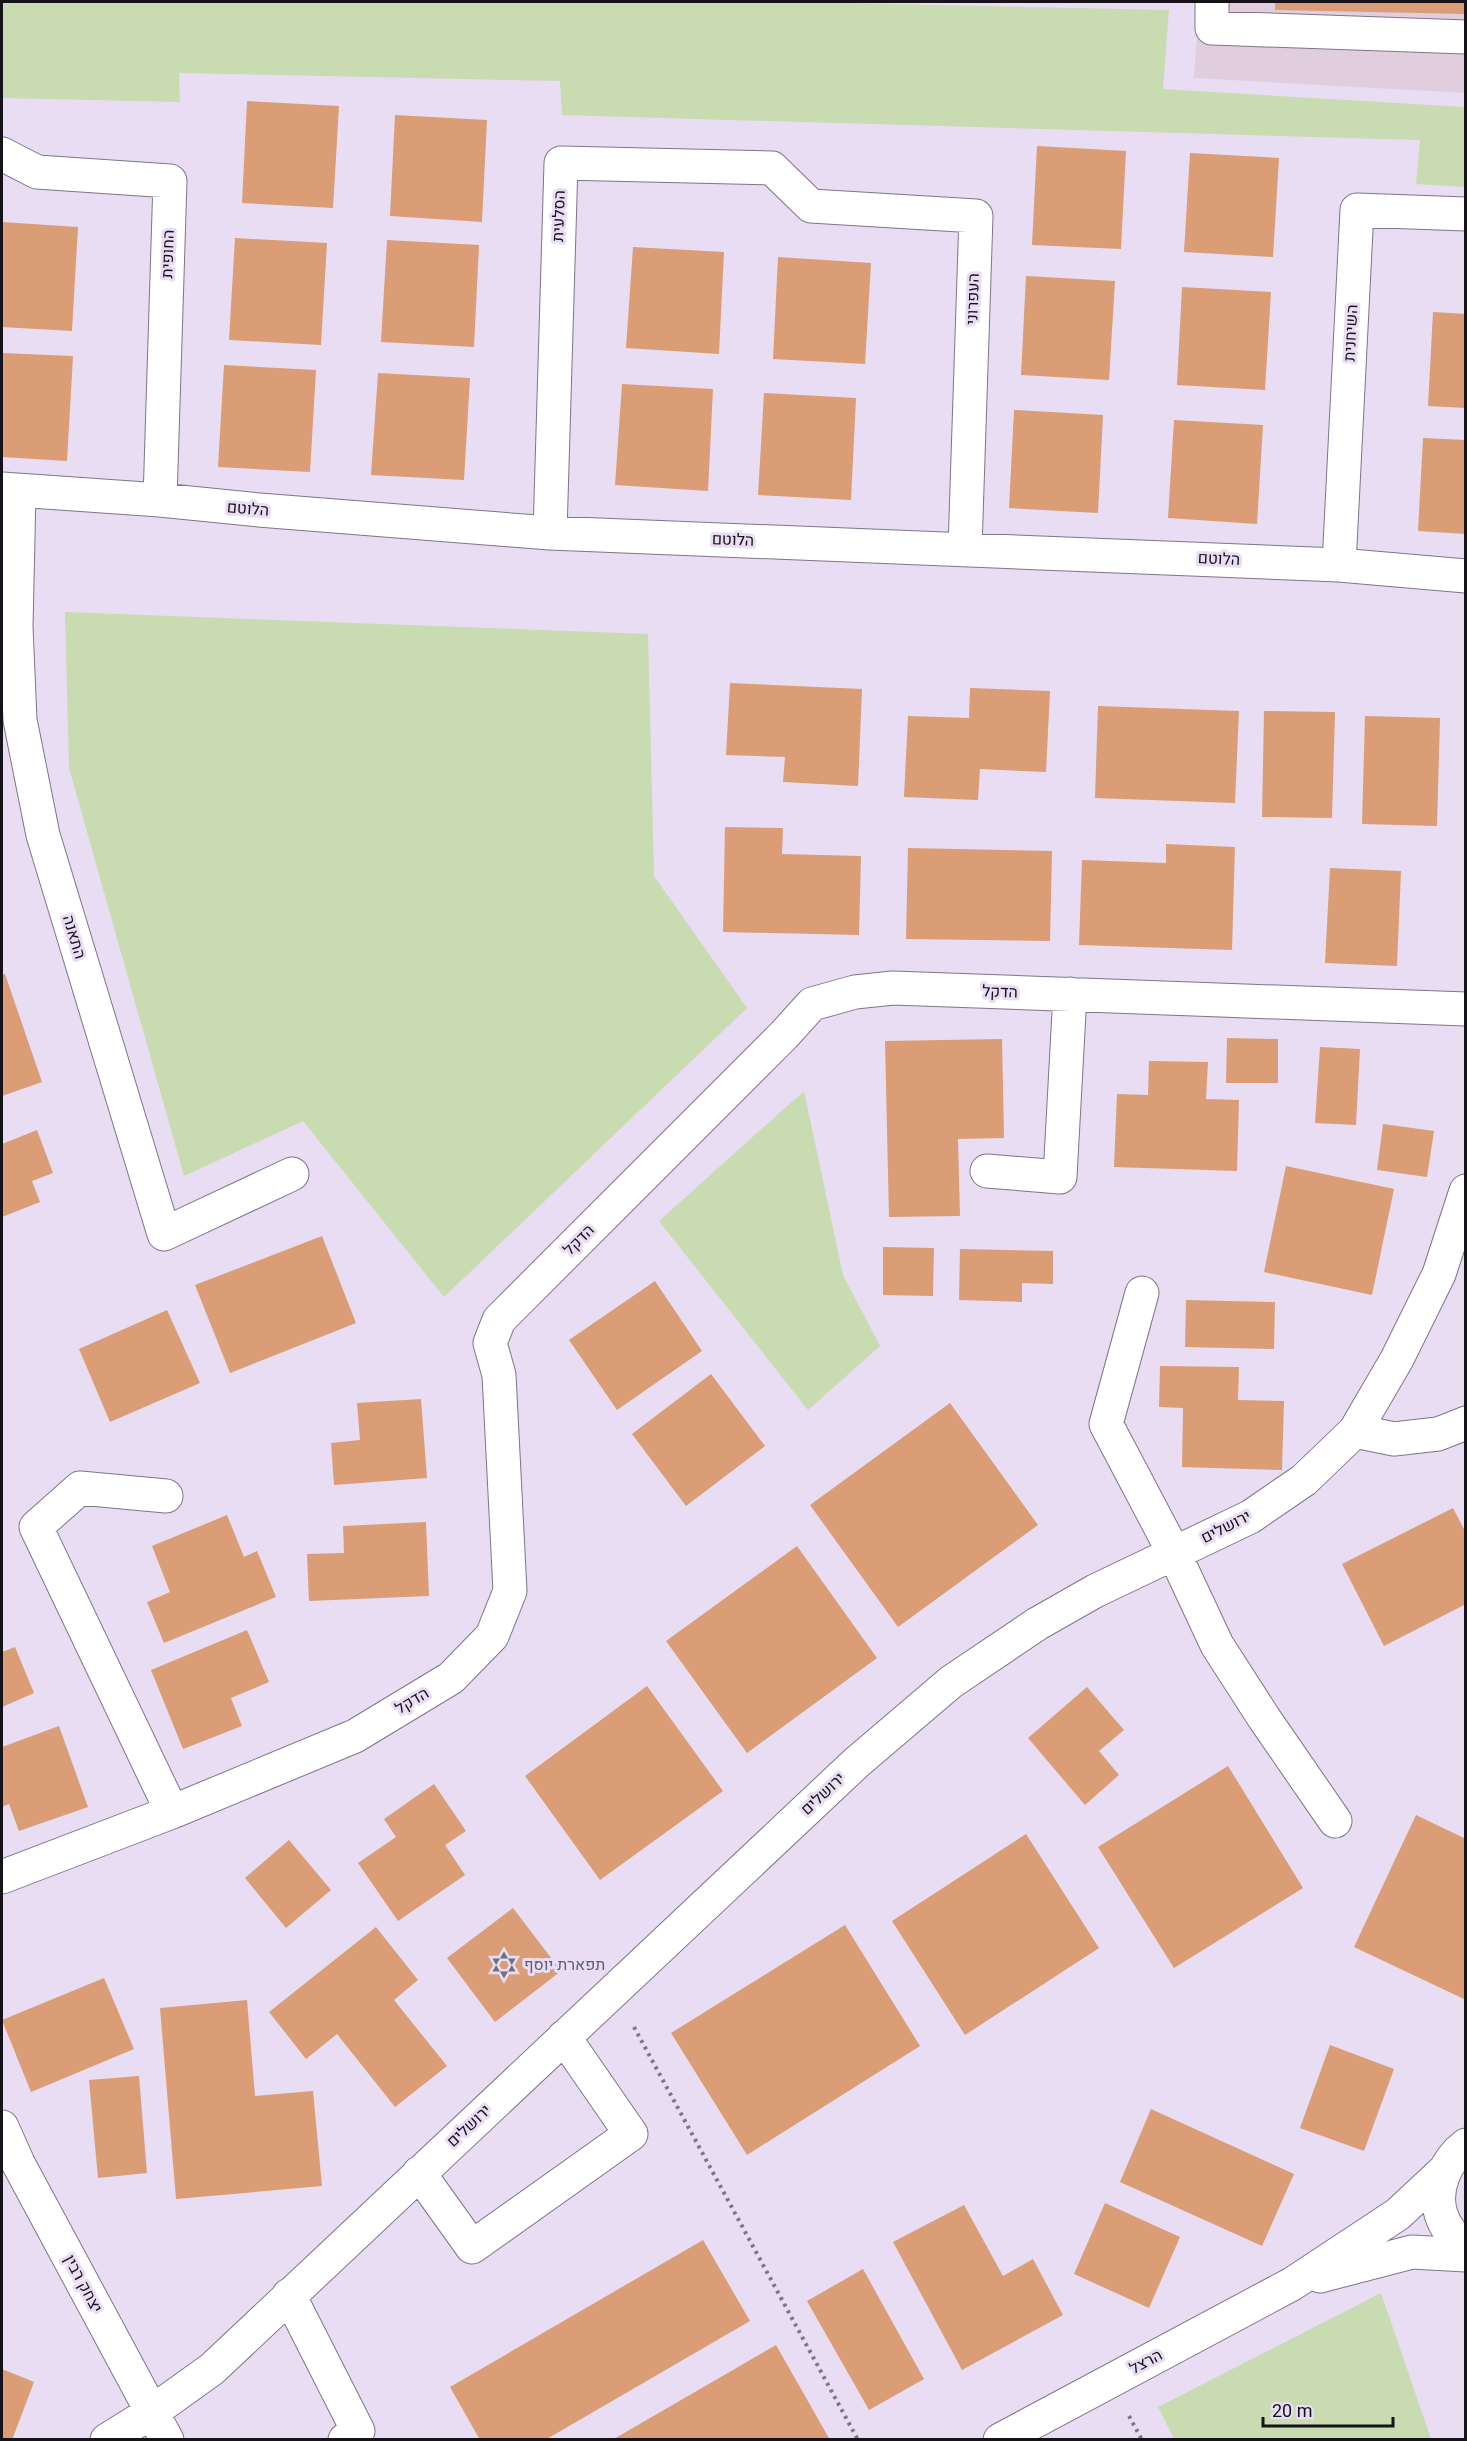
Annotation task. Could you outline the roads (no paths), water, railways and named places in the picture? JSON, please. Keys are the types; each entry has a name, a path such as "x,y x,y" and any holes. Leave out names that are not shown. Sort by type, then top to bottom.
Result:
{"street":[{"path":"1212,2 1212,28 1466,37"},
{"name":"החופית","path":"2,154 38,172 170,181 160,500"},
{"name":"הסלעית","path":"550,534 561,163 771,168 811,206"},
{"name":"העפרוני","path":"811,206 976,216 965,548"},
{"name":"השיחנית","path":"1339,565 1357,210 1466,214"},
{"name":"הלוטם","path":"10,490 160,500 550,534 965,548 1339,565 1466,576"},
{"name":"התאנה","path":"10,490 20,720 43,835 164,1234 292,1174"},
{"name":"הדקל","path":"2,1876 172,1812 355,1736 451,1678 492,1636 510,1591 499,1376 490,1343 498,1320 784,1035 812,1004 855,992 893,988 1466,1009"},
{"path":"987,1171 1060,1177 1070,994"},
{"name":"ירושלים","path":"107,2439 159,2426 212,2369 289,2295 856,1763 951,1682 1047,1618 1095,1591 1250,1516 1304,1480 1355,1431 1397,1359 1439,1274 1466,1191"},
{"path":"1142,1293 1106,1424 1174,1553 1217,1645 1335,1821"},
{"path":"1355,1431 1394,1439 1438,1434 1466,1423"},
{"path":"166,1496 80,1488 36,1527 172,1812"},
{"path":"419,2173 472,2247 631,2134 564,2037"},
{"name":"יצחק רבין","path":"2,2127 18,2163 159,2426"},
{"path":"1457,2153 1439,2190 1440,2212 1450,2232 1466,2249"},
{"name":"הרצל","path":"1000,2439 1038,2431 1292,2284 1398,2214 1457,2153"},
{"name":"הרצל","path":"1292,2284 1412,2252 1466,2255"},
{"path":"289,2295 358,2431 345,2439"}],"place":[{"name":"תפארת יוסף","path":"504,1965"}]}
